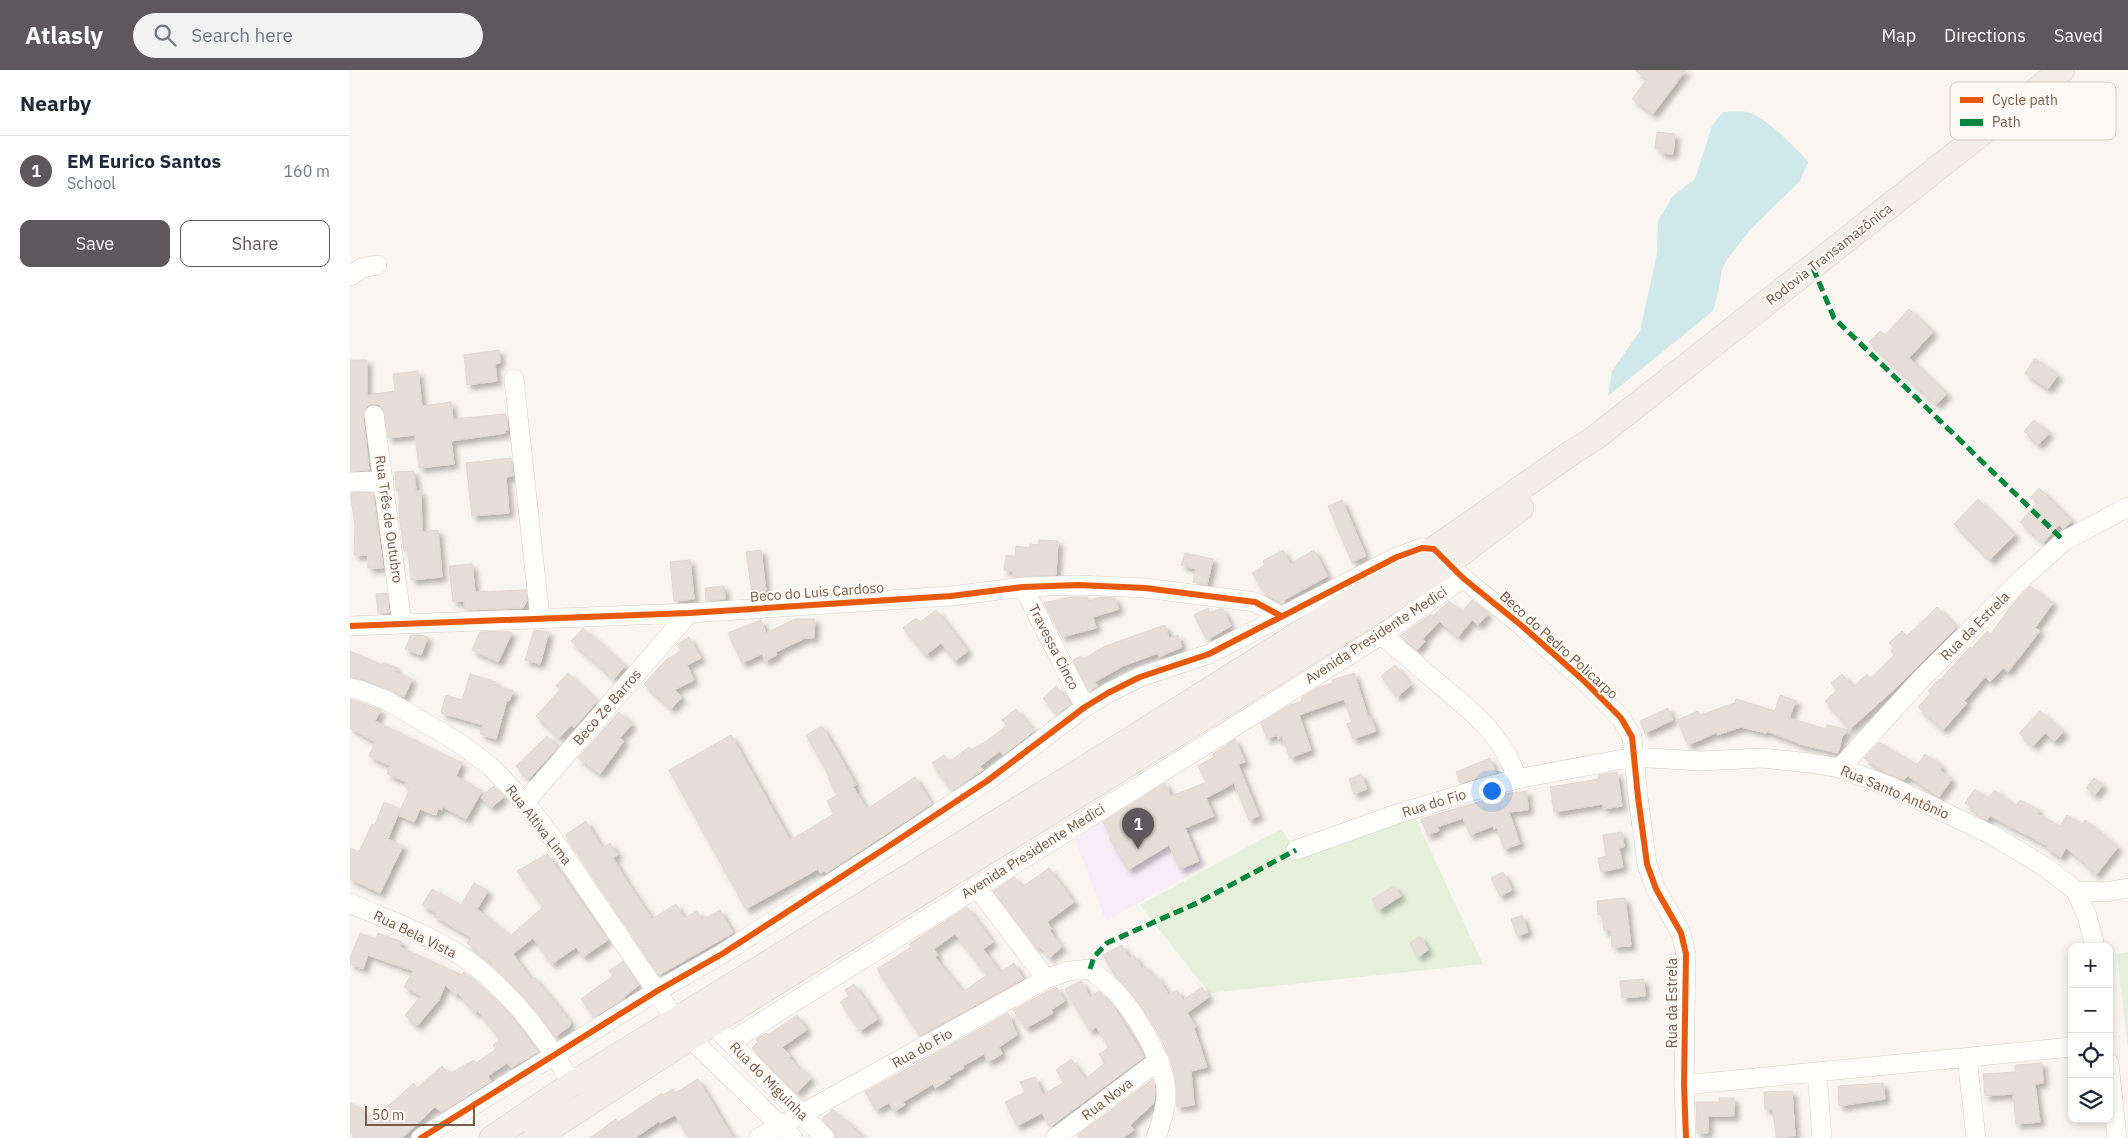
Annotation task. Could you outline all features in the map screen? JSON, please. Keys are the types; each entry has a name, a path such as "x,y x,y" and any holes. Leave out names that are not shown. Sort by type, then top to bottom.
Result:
{"main road":[{"name":"Rodovia Transamazônica","path":"2047,82 2062,70"},
{"name":"Rodovia Transamazônica","path":"751,986 1077,773 1448,564 1595,438 1973,140"},
{"path":"683,1029 713,1024 751,986"},
{"path":"535,1138 620,1069 751,986"},
{"path":"492,1138 572,1084 620,1069"}],"street":[{"path":"350,276 362,268 377,265"},
{"path":"514,379 540,618"},
{"name":"Rua Três de Outubro","path":"374,415 402,623"},
{"path":"350,482 384,480"},
{"name":"Rua da Estrela","path":"1840,768 1923,677 2025,576 2064,541 2128,507"},
{"path":"421,1138 656,991 722,954 987,781 1085,707 1108,693 1140,677 1209,654 1397,557 1422,548 1448,564"},
{"name":"Avenida Presidente Medici","path":"730,1042 976,886 1381,635 1448,564"},
{"name":"Beco do Pedro Policarpo","path":"1448,564 1522,626 1621,718 1632,737 1634,757"},
{"name":"Beco do Luis Cardoso","path":"350,626 689,612 951,596 1023,587 1078,585 1145,588 1255,602 1281,616"},
{"name":"Travessa Cinco","path":"1023,587 1085,707"},
{"name":"Beco Ze Barros","path":"525,802 689,612"},
{"path":"1381,635 1479,717 1506,751 1517,779"},
{"name":"Rua Altiva Lima","path":"350,688 388,701 458,743 490,766 525,802 550,836 683,1029"},
{"name":"Rua da Estrela","path":"1634,757 1647,864 1656,888 1680,933 1686,954 1684,1085 1686,1138"},
{"name":"Rua Santo Antônio","path":"1634,757 1700,761 1762,758 1810,763 1840,768 1900,791 1992,835 2047,868 2076,891 2088,916 2094,943"},
{"name":"Rua do Fio","path":"1296,850 1421,806 1517,779 1634,757"},
{"path":"976,886 1046,979"},
{"path":"2076,891 2106,892 2128,888"},
{"name":"Rua Bela Vista","path":"350,903 426,937 468,961 503,991 555,1054 572,1084"},
{"name":"Rua do Fio","path":"758,1138 787,1132 802,1115 1046,979 1068,971 1090,969 1114,990 1153,1045 1159,1060"},
{"name":"Rua do Miguinha","path":"713,1024 825,1138"},
{"name":"Rua do Miguinha","path":"683,1029 787,1132"},
{"path":"1684,1085 2068,1047"},
{"path":"1967,1057 1976,1138"},
{"path":"1156,1138 1163,1116 1166,1090 1159,1060"},
{"name":"Rua Nova","path":"1054,1138 1159,1060"},
{"path":"1817,1072 1822,1138"},
{"path":"2111,1078 2117,1138"}],"shaded area":[{"path":"1166,774 1205,866 1106,921 1072,832"}],"green space":[{"path":"1415,817 1483,964 1209,993 1140,905 1281,829 1296,850"},
{"path":"2128,952 2128,1049 2117,954"}],"water":[{"path":"1723,112 1747,112 1754,114 1780,133 1808,162 1800,181 1750,230 1728,258 1722,269 1713,311 1608,396 1612,371 1640,331 1657,254 1658,221 1673,196 1695,179 1712,126"}],"building":[{"path":"1635,70 1686,70 1653,114 1632,99 1647,79"},
{"path":"1657,132 1675,134 1673,154 1660,153 1661,149 1655,148"},
{"path":"1909,309 1933,332 1909,358 1947,394 1936,405 1869,342 1880,331 1885,335"},
{"path":"499,350 500,363 495,364 497,381 467,385 464,355"},
{"path":"2035,358 2058,375 2048,389 2025,373"},
{"path":"350,360 367,360 367,395 395,391 393,374 418,371 422,406 451,402 453,419 506,414 508,430 505,430 506,433 451,441 454,464 419,468 415,435 388,438 383,409 378,404 372,404 367,406 363,416 369,470 350,471"},
{"path":"2034,420 2049,433 2038,445 2024,431"},
{"path":"511,458 513,476 506,477 509,513 472,516 466,463"},
{"path":"414,471 416,491 421,491 422,532 438,530 442,577 411,580 408,551 404,551 399,513 399,490 396,491 395,472"},
{"path":"2039,488 2072,521 2063,529 2059,525 2043,543 2020,522 2037,503 2031,497"},
{"path":"350,493 373,493 383,568 368,568 368,555 354,555 355,524"},
{"path":"1978,499 2015,535 1990,560 1954,524"},
{"path":"1342,500 1366,556 1352,562 1328,506"},
{"path":"1039,540 1058,541 1056,575 1013,577 1013,571 1004,570 1006,555 1015,556 1016,546 1030,548 1030,544 1038,545"},
{"path":"761,550 766,591 752,593 746,552"},
{"path":"1283,550 1290,564 1314,550 1328,576 1284,600 1285,602 1282,604 1265,594 1252,573 1265,565 1263,561"},
{"path":"1185,553 1213,559 1207,585 1193,582 1196,569 1181,565"},
{"path":"690,560 694,599 674,601 670,562"},
{"path":"472,564 475,592 526,590 527,600 523,608 465,610 464,601 453,602 449,566"},
{"path":"724,586 725,599 706,601 705,588"},
{"path":"2030,586 2053,603 2035,628 2040,631 2008,672 2003,668 1990,682 1985,677 1964,701 1967,703 1943,730 1918,707 1931,693 1928,691 1970,647 1972,648 1987,631 1991,634 2010,607"},
{"path":"387,593 389,613 378,614 376,594"},
{"path":"1070,597 1087,597 1088,601 1101,597 1115,598 1119,609 1093,617 1096,628 1062,637 1044,603"},
{"path":"1472,600 1488,614 1478,625 1472,620 1458,637 1433,616 1449,601 1462,612"},
{"path":"1937,607 1957,627 1900,684 1850,729 1825,701 1837,690 1831,683 1842,674 1853,687 1867,674 1871,678 1894,655 1891,651 1894,648 1889,643 1902,631 1907,636"},
{"path":"1208,608 1210,613 1223,609 1231,626 1207,640 1194,615"},
{"path":"936,610 968,651 955,661 941,643 926,655 903,628 916,618 920,622"},
{"path":"1431,614 1439,622 1423,639 1425,642 1417,650 1400,636"},
{"path":"795,619 815,619 814,638 805,638 776,652 777,655 765,661 762,654 742,663 728,633 761,620 766,633"},
{"path":"1165,625 1169,638 1178,635 1182,647 1159,657 1158,653 1123,666 1095,682 1098,686 1089,691 1073,660 1081,656 1083,659 1105,646"},
{"path":"583,628 625,666 614,679 571,641"},
{"path":"534,630 549,632 540,664 525,660"},
{"path":"507,631 512,633 498,662 472,650 480,632"},
{"path":"411,635 428,637 421,655 405,649"},
{"path":"689,637 701,658 687,665 694,680 674,690 682,697 671,709 644,684 667,659 681,651 677,644"},
{"path":"350,651 382,665 383,662 397,668 395,672 412,679 404,697 364,680 350,677"},
{"path":"1395,665 1411,685 1397,697 1381,676"},
{"path":"568,673 597,701 574,728 571,725 559,738 536,716 560,690 556,686"},
{"path":"1354,673 1368,717 1370,716 1376,731 1353,739 1347,724 1352,722 1344,699 1299,715 1311,750 1290,758 1282,737 1278,739 1277,735 1267,739 1261,723 1290,705 1302,701 1301,698 1319,687 1333,683 1332,680"},
{"path":"470,674 496,682 495,685 513,691 509,701 507,700 496,739 480,734 483,725 441,713 446,695 462,700"},
{"path":"1056,686 1071,704 1057,714 1043,698"},
{"path":"1780,695 1796,701 1789,718 1826,729 1827,725 1849,730 1842,737 1838,753 1803,745 1766,731 1766,733 1741,727 1717,735 1716,733 1688,745 1677,720 1698,711 1700,715 1735,703 1736,699 1775,711"},
{"path":"350,699 381,710 375,721 462,763 456,776 482,791 466,819 443,807 442,810 438,808 436,815 420,809 414,822 398,815 410,788 404,786 406,782 387,774 390,766 369,756 375,742 350,728"},
{"path":"1668,708 1673,720 1645,733 1640,721"},
{"path":"1016,709 1034,731 1003,755 1000,751 980,766 983,770 952,791 932,763 944,755 949,762 969,747 971,750 988,740 1007,725 1002,720"},
{"path":"2040,711 2064,732 2054,742 2045,733 2033,746 2019,733"},
{"path":"619,712 632,724 620,738 624,741 600,774 578,758"},
{"path":"822,726 856,785 853,787 867,809 915,777 932,804 826,873 824,871 820,873 818,869 746,909 669,770 731,735 790,840 834,814 827,801 837,795 828,778 830,777 806,735"},
{"path":"547,736 558,747 528,780 516,766"},
{"path":"1235,739 1245,762 1238,764 1259,816 1249,820 1234,783 1206,798 1214,816 1185,828 1199,861 1180,869 1169,845 1128,870 1109,838 1111,837 1103,822 1165,783 1171,796 1207,782 1198,766 1214,757 1213,754"},
{"path":"1879,742 1917,765 1925,754 1942,766 1940,770 1952,779 1939,797 1908,776 1904,780 1886,773 1864,758"},
{"path":"1490,758 1496,773 1460,783 1456,772"},
{"path":"1617,772 1622,806 1603,809 1603,804 1554,812 1550,787 1599,779 1598,775"},
{"path":"1361,774 1367,789 1354,794 1349,779"},
{"path":"2094,778 2103,785 2095,795 2086,788"},
{"path":"494,786 504,797 491,808 481,797"},
{"path":"1975,789 1988,798 1995,790 2016,806 2020,800 2039,810 2037,814 2060,826 2067,815 2082,824 2085,820 2118,847 2096,875 2066,848 2061,857 2047,849 2048,846 1990,816 1987,820 1977,816 1977,813 1965,803"},
{"path":"1527,791 1528,810 1509,812 1520,844 1504,849 1497,828 1494,829 1493,826 1470,835 1463,818 1437,827 1439,831 1427,835 1421,819 1505,794"},
{"path":"384,802 400,809 388,839 403,846 380,893 350,879 350,848 359,852 372,824 375,825"},
{"path":"586,821 602,848 610,843 618,855 613,858 652,919 676,904 684,918 697,911 702,920 720,910 733,933 659,975 565,835"},
{"path":"1622,832 1624,847 1619,848 1623,867 1601,872 1598,858 1606,856 1603,835"},
{"path":"547,854 608,940 583,957 576,947 552,964 533,938 513,954 531,979 534,977 570,1021 570,1026 555,1037 536,1010 489,959 467,943 472,938 434,916 436,913 422,905 432,889 461,905 474,883 488,891 477,909 510,936 543,907 517,871"},
{"path":"1049,868 1074,902 1047,922 1052,929 1050,931 1062,947 1049,958 1039,946 1037,948 993,891 1014,877 1022,887"},
{"path":"1503,872 1512,890 1500,896 1491,878"},
{"path":"1394,886 1401,896 1379,910 1372,899"},
{"path":"1625,898 1631,946 1612,947 1611,930 1604,931 1602,915 1598,915 1597,901"},
{"path":"967,907 993,942 983,949 1000,972 1014,963 1023,979 920,1036 877,969 911,947 909,944","holes":["955,934 987,975 963,992 935,957 938,955 934,949"]},
{"path":"1522,915 1528,932 1517,936 1511,919"},
{"path":"360,933 376,939 378,933 402,942 400,947 462,975 464,972 506,1010 538,1052 511,1068 507,1063 488,1076 491,1081 442,1112 435,1107 402,1138 355,1138 350,1132 350,1102 374,1119 414,1083 417,1088 442,1066 449,1074 474,1060 476,1063 496,1049 493,1045 500,1039 478,1011 475,1013 458,993 456,995 445,985 439,1000 417,1026 405,1015 421,996 404,987 413,971 368,955 363,969 350,964 350,958"},
{"path":"1420,936 1428,950 1418,957 1410,943"},
{"path":"1122,945 1129,958 1134,955 1142,968 1145,966 1153,977 1156,975 1169,995 1177,990 1183,1000 1202,987 1209,997 1187,1013 1196,1027 1194,1028 1207,1067 1191,1071 1194,1105 1177,1107 1175,1075 1170,1058 1159,1034 1139,1003 1114,974 1103,955"},
{"path":"623,961 639,985 625,998 594,1017 581,999 613,976 609,971"},
{"path":"1644,979 1645,996 1622,998 1620,981"},
{"path":"1081,981 1090,997 1099,991 1113,1006 1144,1057 1050,1127 1042,1113 1017,1126 1005,1102 1025,1092 1020,1082 1035,1077 1043,1095 1064,1082 1056,1070 1071,1059 1085,1079 1105,1063 1099,1054 1109,1047 1096,1027 1090,1031 1065,989"},
{"path":"854,984 878,1019 860,1031 840,1002 849,996 845,990"},
{"path":"1056,987 1065,1001 1051,1010 1053,1013 1026,1028 1013,1010"},
{"path":"1008,1013 1017,1035 999,1047 1002,1054 988,1062 984,1054 963,1066 964,1068 949,1076 951,1078 935,1088 933,1084 903,1102 905,1105 894,1111 889,1103 876,1110 865,1092"},
{"path":"797,1015 807,1030 782,1047 791,1056 789,1058 811,1078 797,1093 752,1048 758,1042 756,1039 766,1033 768,1035"},
{"path":"2042,1063 2043,1083 2035,1084 2040,1122 2016,1124 2013,1094 1985,1096 1983,1074 2015,1072 2015,1065"},
{"path":"698,1079 733,1138 689,1138 675,1115 660,1123 659,1121 635,1138 590,1138 616,1119 618,1122 662,1093 663,1095 673,1089 675,1093"},
{"path":"1153,1079 1155,1090 1154,1103 1130,1125 1134,1130 1123,1138 1079,1138 1077,1135"},
{"path":"1883,1083 1885,1099 1839,1106 1838,1086"},
{"path":"1792,1091 1795,1136 1776,1138 1773,1109 1765,1110 1764,1092"},
{"path":"1719,1098 1734,1098 1734,1116 1708,1116 1708,1133 1697,1133 1696,1102 1719,1102"},
{"path":"833,1109 864,1138 836,1138 833,1130 822,1119"}],"marked path":[{"path":"1813,268 1834,318 2064,541"},
{"path":"1090,969 1094,957 1107,943 1197,903 1296,850"}],"cycle path":[{"path":"421,1138 657,991 722,954 895,842 987,781 1085,707 1108,693 1140,677 1209,654 1397,557 1422,548 1434,549 1463,578 1522,626 1582,679 1621,718 1632,737 1647,864 1656,889 1681,933 1686,954 1684,1085 1686,1138"},
{"path":"350,626 689,613 951,596 1023,587 1078,585 1145,588 1255,602 1281,616"}],"place":[{"name":"EM Eurico Santos","path":"1138,849"}]}
